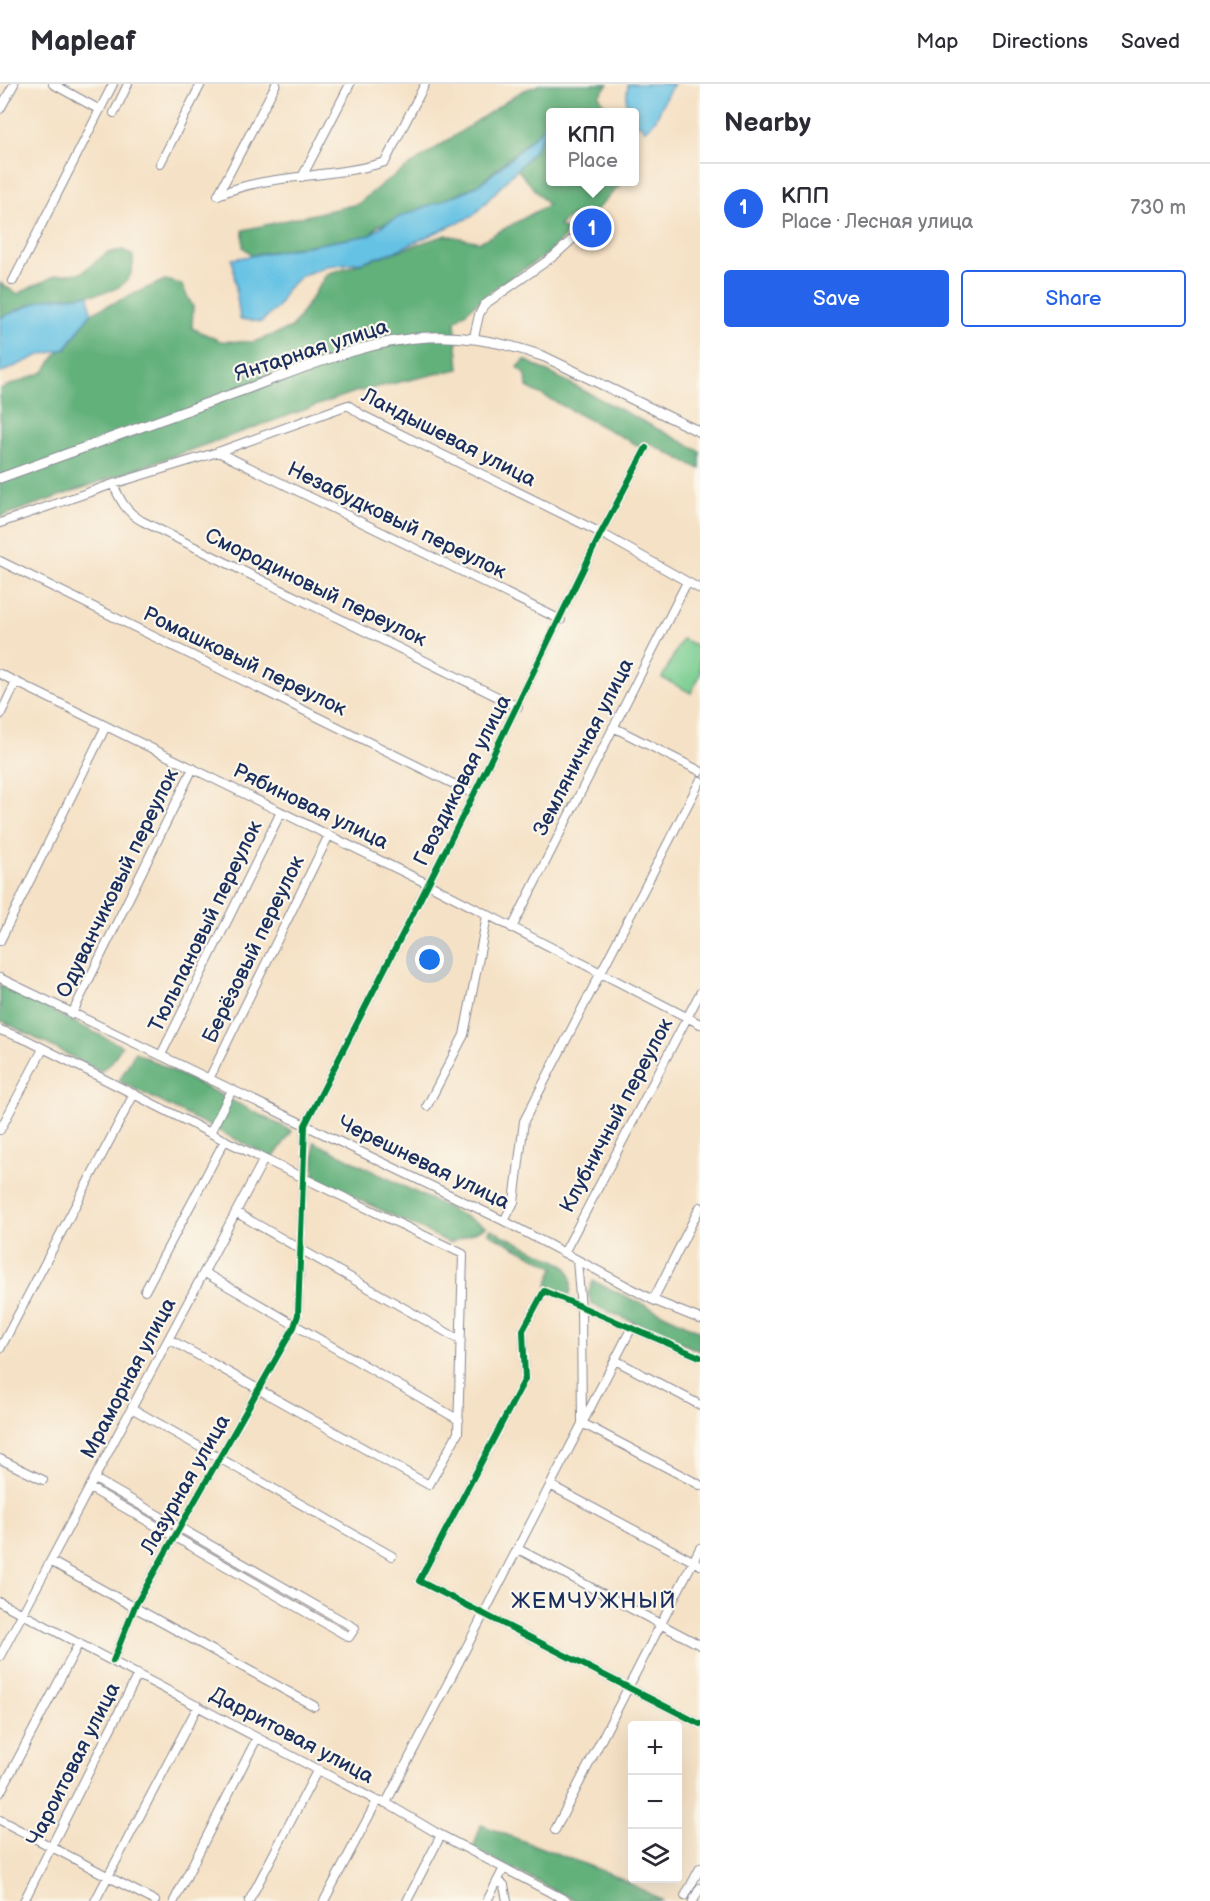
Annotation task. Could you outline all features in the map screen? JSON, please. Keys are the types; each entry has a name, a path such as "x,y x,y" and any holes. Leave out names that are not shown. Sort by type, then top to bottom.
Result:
{"street":[{"path":"0,109 14,84"},
{"path":"53,84 100,110"},
{"path":"13,281 112,84"},
{"path":"114,113 128,84"},
{"path":"160,164 201,84"},
{"path":"276,84 218,195 240,186 354,172 385,162 425,84"},
{"path":"302,177 350,84"},
{"path":"474,337 478,315 484,305 554,256 587,226"},
{"name":"Янтарная улица","path":"0,478 328,359 397,340 428,337 474,337 545,357 700,432"},
{"name":"Ландышевая улица","path":"0,523 113,484 218,452 348,405 362,415 601,533 700,588"},
{"name":"Гвоздиковая улица","path":"304,1125 474,795 561,620 601,533 646,448"},
{"name":"Незабудковый переулок","path":"218,452 561,620"},
{"name":"Смородиновый переулок","path":"113,484 120,500 131,515 518,707"},
{"name":"Ромашковый переулок","path":"0,561 474,795"},
{"name":"Земляничная улица","path":"512,928 687,582"},
{"name":"Рябиновая улица","path":"0,674 428,884 700,1024"},
{"path":"0,715 16,682"},
{"path":"0,941 106,726"},
{"path":"613,727 700,771"},
{"name":"Одуванчиковый переулок","path":"72,1014 193,768"},
{"path":"504,1221 514,1202 524,1121 700,781"},
{"name":"Тюльпановый переулок","path":"161,1055 281,812"},
{"name":"Берёзовый переулок","path":"209,1079 329,835"},
{"path":"427,1106 464,1035 487,916"},
{"name":"Черешневая улица","path":"0,978 504,1221 652,1300 700,1319"},
{"name":"Клубничный переулок","path":"564,1253 700,993"},
{"path":"0,1030 43,1049 264,1160 463,1254 458,1433 429,1485 169,1339"},
{"path":"0,1130 43,1049"},
{"path":"210,1133 232,1090"},
{"path":"0,1349 134,1094"},
{"path":"294,1327 298,1315 304,1125"},
{"path":"145,1291 225,1140"},
{"name":"Мраморная улица","path":"0,1656 264,1160"},
{"path":"652,1300 700,1207"},
{"path":"237,1213 460,1340"},
{"path":"576,1260 582,1308 582,1423"},
{"path":"205,1274 459,1420"},
{"path":"700,1357 544,1291 523,1330 525,1379 419,1581 700,1724"},
{"name":"Лазурная улица","path":"112,1661 135,1606 294,1327"},
{"path":"324,1901 381,1802 518,1549 632,1327"},
{"path":"615,1359 700,1405"},
{"path":"133,1409 392,1557"},
{"path":"582,1423 700,1485"},
{"path":"0,1460 43,1480"},
{"path":"90,1488 349,1637 355,1628 94,1479"},
{"path":"550,1485 697,1563"},
{"path":"555,1830 660,1624 697,1563 700,1548"},
{"path":"518,1549 700,1645"},
{"path":"52,1562 314,1707"},
{"name":"Дарритовая улица","path":"0,1602 567,1901"},
{"path":"0,1793 79,1643"},
{"name":"Чароитовая улица","path":"24,1901 138,1674"},
{"path":"95,1901 198,1706"},
{"path":"174,1901 257,1738"},
{"path":"249,1901 318,1769"},
{"path":"0,1820 155,1901"},
{"path":"407,1901 441,1835"},
{"path":"487,1901 504,1868"},
{"path":"685,1896 700,1868"},
{"path":"498,1881 504,1885 507,1901"},
{"path":"693,1901 700,1888"}],"green space":[{"path":"542,84 608,84 599,95 606,108 546,108 546,126 479,184 426,209 377,226 371,235 252,255 243,247 243,230 358,204 382,184 522,91"},
{"path":"546,128 546,186 619,186 593,213 581,220 572,215 559,226 569,232 548,254 500,284 455,321 459,369 355,392 0,517 0,389 44,372 59,351 66,349 91,313 165,280 181,284 193,307 192,328 220,341 253,342 292,328 327,274 446,235 480,242 548,205 517,169 533,152"},
{"path":"123,250 133,256 132,272 125,282 115,289 101,293 44,300 0,318 0,283 17,294 57,275 81,273 107,253"},
{"path":"525,360 700,451 700,469 647,442 639,446 527,387 526,376 518,367"},
{"path":"682,639 700,647 700,675 691,693 662,678"},
{"path":"0,985 122,1046 111,1063 100,1071 0,1020"},
{"path":"135,1052 292,1131 273,1158 119,1081"},
{"path":"314,1142 486,1227 450,1243 314,1178"},
{"path":"490,1229 565,1265 571,1280 569,1297 547,1286 554,1267 488,1233"},
{"path":"593,1281 700,1331 700,1351 593,1305 588,1294"},
{"path":"481,1825 616,1876 663,1901 576,1901 473,1849"}],"water":[{"path":"628,84 674,84 655,120 645,130 639,124 639,108 628,108 626,103"},
{"path":"546,126 533,152 473,216 393,252 362,262 326,266 301,276 287,289 277,308 261,322 240,319 232,259 371,235 390,221 468,190 507,162"},
{"path":"89,295 91,313 65,349 40,355 0,373 0,318 45,299"}],"cycle path":[{"path":"113,1661 135,1606 294,1327 298,1315 305,1125 474,794 601,533 646,448"},
{"path":"700,1357 544,1291 523,1330 525,1379 419,1581 700,1724"}],"place":[{"name":"КПП","path":"592,228"}],"district":[{"name":"ЖЕМЧУЖНЫЙ","path":"594,1600"}]}
